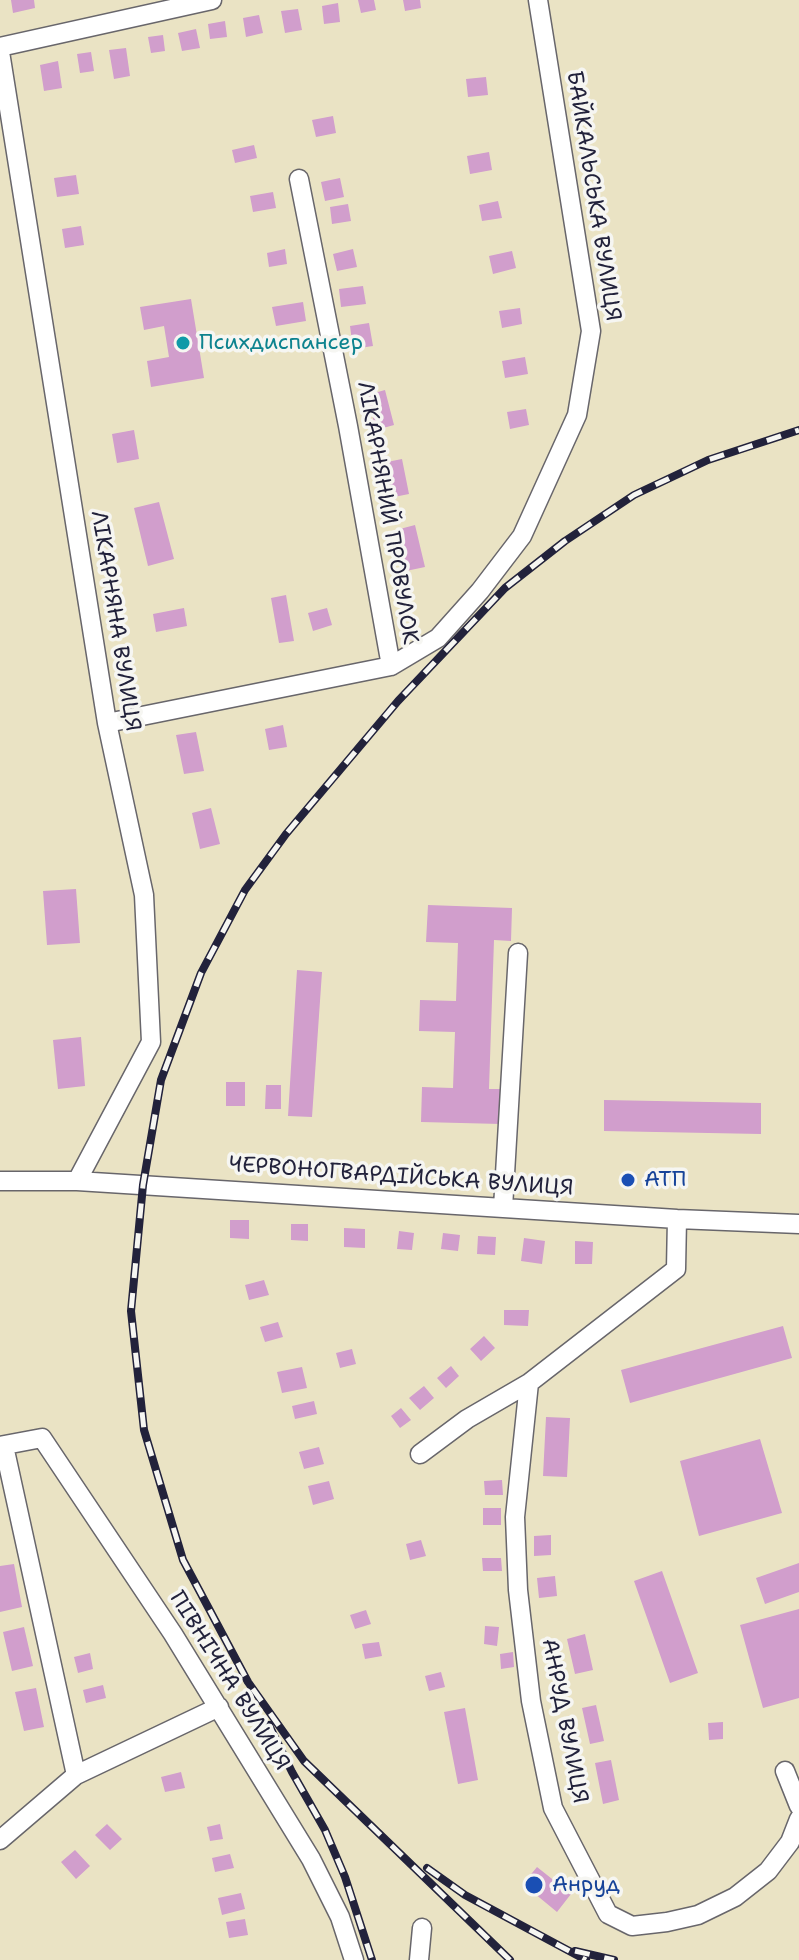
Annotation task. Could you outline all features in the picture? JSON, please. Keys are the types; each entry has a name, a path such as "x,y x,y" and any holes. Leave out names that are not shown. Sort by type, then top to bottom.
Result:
{"street":[{"path":"0,50 163,5 212,0"},
{"name":"БАЙКАЛЬСЬКА ВУЛИЦЯ","path":"391,666 438,638 480,591 522,536 577,415 591,331 538,0"},
{"name":"ЛІКАРНЯНА ВУЛИЦЯ","path":"0,50 107,723 144,895 151,1042 77,1181"},
{"name":"ЛІКАРНЯНИЙ ПРОВУЛОК","path":"107,723 391,666 299,179"},
{"path":"503,1208 518,953"},
{"name":"ЧЕРВОНОГВАРДІЙСЬКА ВУЛИЦЯ","path":"0,1181 77,1181 799,1224"},
{"path":"420,1454 467,1419 529,1383 676,1269 677,1219"},
{"name":"АНРУД ВУЛИЦЯ","path":"529,1383 515,1517 518,1590 531,1701 553,1808 608,1914 632,1926 667,1922 698,1915 735,1897 768,1871 790,1842 799,1819"},
{"name":"ПІВНІЧНА ВУЛИЦЯ","path":"2,1446 42,1438 143,1587 311,1859 340,1917 354,1960"},
{"path":"2,1446 76,1775"},
{"path":"0,1840 76,1775 219,1707"},
{"path":"785,1771 799,1806"},
{"path":"419,1960 422,1928"}],"building":[{"path":"11,0 34,0 35,8 13,13"},
{"path":"358,0 374,0 376,10 361,13"},
{"path":"403,0 420,0 421,8 405,11"},
{"path":"338,3 340,22 324,24 322,6"},
{"path":"298,9 302,30 285,33 281,11"},
{"path":"259,15 263,33 246,37 243,18"},
{"path":"225,21 227,37 210,39 208,24"},
{"path":"196,29 200,48 182,51 178,33"},
{"path":"163,35 165,51 151,53 148,37"},
{"path":"126,48 130,76 114,79 109,50"},
{"path":"91,52 94,71 80,73 77,54"},
{"path":"58,61 62,88 44,91 40,65"},
{"path":"486,77 488,95 468,97 466,79"},
{"path":"333,116 336,133 316,137 312,120"},
{"path":"254,145 257,158 235,163 232,150"},
{"path":"489,152 492,170 470,174 467,156"},
{"path":"76,175 79,194 57,197 54,178"},
{"path":"340,178 344,197 325,201 321,182"},
{"path":"273,192 276,208 253,212 250,196"},
{"path":"498,201 502,218 482,221 479,205"},
{"path":"348,204 351,221 332,224 330,207"},
{"path":"81,226 84,245 65,248 62,229"},
{"path":"285,249 287,264 269,267 267,253"},
{"path":"353,249 357,267 337,271 333,254"},
{"path":"512,251 516,268 493,274 489,256"},
{"path":"363,286 366,304 341,307 339,289"},
{"name":"Психдиспансер","path":"191,299 204,378 151,387 147,361 169,357 164,326 144,330 140,307"},
{"path":"303,302 306,321 276,326 272,307"},
{"path":"520,308 522,324 502,328 499,311"},
{"path":"369,323 373,346 353,349 350,326"},
{"path":"525,357 528,374 505,378 502,361"},
{"path":"385,390 394,425 376,430 367,395"},
{"path":"526,409 529,425 510,429 507,412"},
{"path":"134,430 139,459 117,463 112,434"},
{"path":"402,459 409,494 389,498 382,463"},
{"path":"159,502 174,559 148,566 134,508"},
{"path":"415,525 425,567 406,571 396,530"},
{"path":"286,595 294,641 279,643 271,598"},
{"path":"184,608 187,626 156,632 153,614"},
{"path":"327,608 332,625 313,631 308,613"},
{"path":"283,725 287,747 269,750 265,729"},
{"path":"196,732 204,771 184,774 176,735"},
{"path":"211,808 220,844 200,849 192,813"},
{"path":"76,889 80,943 47,945 43,891"},
{"path":"428,905 512,908 511,941 494,940 489,1089 502,1089 501,1124 421,1122 422,1087 453,1088 455,1032 419,1031 420,1000 456,1001 458,943 426,942"},
{"path":"297,970 322,972 312,1117 288,1116"},
{"path":"81,1037 85,1086 58,1089 53,1040"},
{"path":"226,1082 245,1082 245,1106 226,1106"},
{"path":"266,1085 281,1085 281,1109 265,1109"},
{"path":"604,1100 761,1103 761,1134 604,1131"},
{"path":"230,1220 249,1220 249,1239 230,1238"},
{"path":"291,1224 308,1224 308,1241 291,1240"},
{"path":"344,1228 365,1229 365,1248 344,1247"},
{"path":"399,1231 414,1233 412,1250 397,1249"},
{"path":"443,1233 460,1235 458,1251 441,1249"},
{"path":"478,1236 496,1237 495,1255 477,1254"},
{"path":"524,1238 545,1241 542,1264 521,1261"},
{"path":"575,1241 593,1242 592,1264 575,1264"},
{"path":"264,1280 269,1295 249,1300 245,1285"},
{"path":"504,1310 529,1310 528,1326 504,1325"},
{"path":"278,1322 283,1337 265,1342 260,1327"},
{"path":"783,1326 792,1358 630,1403 621,1370"},
{"path":"484,1336 495,1348 481,1361 470,1349"},
{"path":"352,1349 356,1364 340,1368 336,1353"},
{"path":"451,1366 459,1376 446,1388 437,1378"},
{"path":"302,1367 307,1388 282,1393 277,1372"},
{"path":"424,1386 434,1398 420,1410 409,1398"},
{"path":"314,1401 317,1414 295,1419 292,1406"},
{"path":"401,1408 411,1420 400,1428 391,1416"},
{"path":"546,1417 570,1418 567,1477 543,1476"},
{"path":"760,1439 782,1513 699,1536 680,1461"},
{"path":"319,1447 324,1464 304,1469 299,1452"},
{"path":"502,1480 503,1495 485,1495 484,1481"},
{"path":"329,1481 334,1499 313,1505 308,1486"},
{"path":"483,1508 501,1508 501,1525 483,1525"},
{"path":"551,1535 551,1555 534,1556 534,1536"},
{"path":"421,1540 426,1556 410,1560 406,1544"},
{"path":"482,1558 501,1558 502,1571 483,1571"},
{"path":"799,1563 799,1592 765,1604 756,1578"},
{"path":"14,1564 22,1607 0,1612 0,1566"},
{"path":"662,1571 698,1673 670,1683 634,1581"},
{"path":"555,1576 557,1596 539,1598 537,1578"},
{"path":"799,1609 799,1698 763,1708 740,1625"},
{"path":"366,1610 371,1624 355,1629 350,1615"},
{"path":"485,1626 499,1627 497,1646 484,1644"},
{"path":"24,1627 33,1666 12,1671 3,1632"},
{"path":"585,1634 593,1670 575,1674 567,1639"},
{"path":"379,1642 382,1656 365,1659 362,1644"},
{"path":"513,1652 514,1667 501,1669 500,1654"},
{"path":"90,1653 93,1669 78,1673 74,1657"},
{"path":"441,1672 445,1687 429,1691 425,1676"},
{"path":"103,1685 106,1698 86,1703 83,1690"},
{"path":"36,1688 44,1727 24,1731 15,1692"},
{"path":"596,1705 604,1741 590,1744 582,1708"},
{"path":"465,1708 478,1780 458,1784 444,1712"},
{"path":"723,1722 723,1739 709,1740 708,1723"},
{"path":"611,1760 619,1800 603,1804 595,1763"},
{"path":"181,1772 185,1788 165,1792 161,1777"},
{"path":"107,1824 122,1839 110,1850 95,1835"},
{"path":"220,1824 223,1839 210,1841 207,1827"},
{"path":"75,1850 90,1866 76,1879 61,1862"},
{"path":"230,1854 234,1868 215,1872 212,1858"},
{"path":"537,1867 571,1894 557,1912 523,1884"},
{"path":"241,1893 245,1909 222,1915 218,1898"},
{"path":"245,1919 248,1935 229,1938 226,1922"}],"railway":[{"path":"510,1960 304,1761 248,1682 183,1560 144,1430 131,1311 143,1185 161,1080 201,973 245,890 286,834 398,701 505,588 565,541 634,495 708,460 799,430"},
{"path":"269,1725 325,1830 345,1877 372,1960"},
{"path":"427,1868 465,1895 586,1960"},
{"path":"575,1951 614,1960"}],"place":[{"name":"Психдиспансер","path":"183,343"},
{"name":"АТП","path":"628,1180"},
{"name":"Анруд","path":"534,1885"}]}
